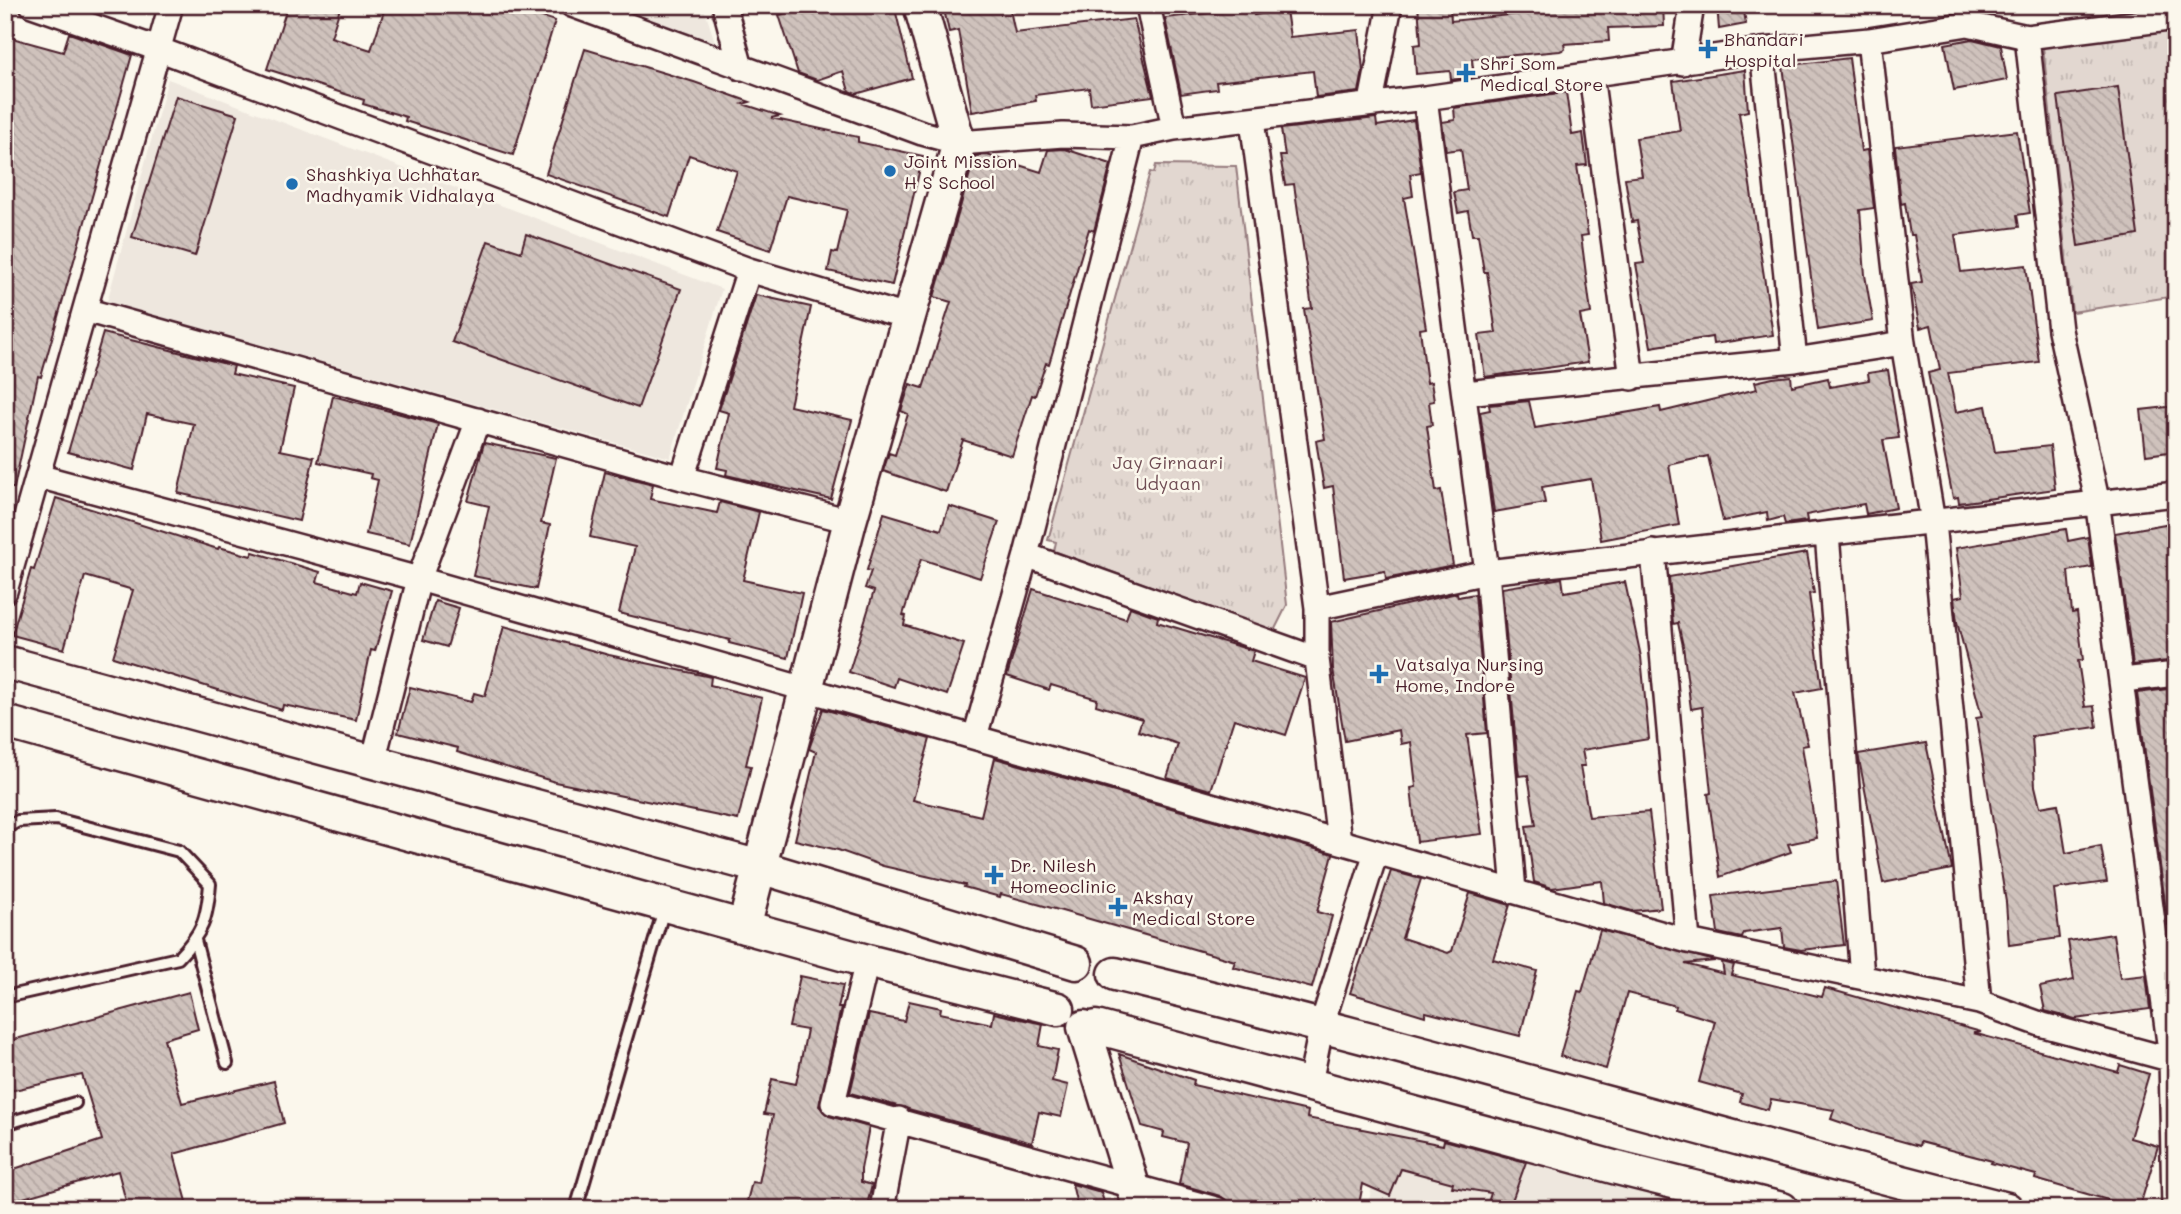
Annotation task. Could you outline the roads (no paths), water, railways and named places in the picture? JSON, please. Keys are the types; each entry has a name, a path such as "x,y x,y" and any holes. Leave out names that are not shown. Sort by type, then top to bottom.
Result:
{"street":[{"path":"32,5 158,49 749,270 907,317"},
{"path":"5,591 171,5"},
{"path":"572,5 741,68 960,143 1063,135 1132,137 1174,128 1252,120 1371,102 1425,98 1762,50 1869,40 1969,14 2027,37 2176,18"},
{"path":"724,5 741,68"},
{"path":"744,927 850,521 907,317 960,143 920,5"},
{"path":"1148,5 1174,128"},
{"path":"1371,102 1390,5"},
{"path":"1683,63 1692,5"},
{"path":"2027,37 2060,330 2097,500 2174,1059 2174,1209"},
{"path":"1869,40 1903,343 1933,522 1979,1002"},
{"path":"1762,50 1795,360"},
{"path":"1591,75 1632,378"},
{"path":"1425,98 1487,572 1514,891"},
{"path":"1252,120 1317,608 1317,659 1339,841"},
{"path":"975,737 1026,555 1132,137"},
{"path":"682,478 749,270"},
{"path":"85,310 682,478 850,521"},
{"path":"1465,393 1795,360 1903,343"},
{"path":"373,762 419,579 478,420"},
{"path":"38,476 419,579 1688,941 1979,1002 2043,1026 2174,1059"},
{"path":"1317,608 1487,572 1933,522 2097,500 2176,494"},
{"path":"1827,534 1862,977"},
{"path":"1653,552 1688,941"},
{"path":"1026,555 1317,659"},
{"path":"5,662 760,867 1076,963 1097,962 1115,974 1322,1024 1830,1164 2007,1209"},
{"path":"2123,680 2176,674"},
{"path":"5,722 867,961 1058,1009 1074,1024 1310,1083 1712,1196 1762,1206"},
{"path":"1310,1083 1322,1024 1376,852"},
{"path":"867,961 833,1102 899,1119 1136,1197 1216,1209"},
{"path":"1058,1009 1056,987 1059,977 1076,963"},
{"path":"1090,1027 1114,1015 1120,1005 1121,984 1115,974"},
{"path":"1090,1027 1136,1197"},
{"path":"882,1209 899,1119"}],"lane":[{"path":"5,828 18,821 56,820 180,851 210,884 207,919 195,940 178,958 5,997"},
{"path":"576,1209 665,903"},
{"path":"195,940 227,1063"},
{"path":"5,1124 75,1103"}],"place":[{"name":"Bhandari Hospital","path":"1708,49"},
{"name":"Shri Som Medical Store","path":"1466,73"},
{"name":"Joint Mission H S School","path":"890,171"},
{"name":"Shashkiya Uchhatar Madhyamik Vidhalaya","path":"292,184"},
{"name":"Vatsalya Nursing Home, Indore","path":"1379,674"},
{"name":"Dr. Nilesh Homeoclinic","path":"994,875"},
{"name":"Akshay Medical Store","path":"1118,907"}],"park label":[{"name":"Jay Girnaari Udyaan","path":"1168,472"}]}
